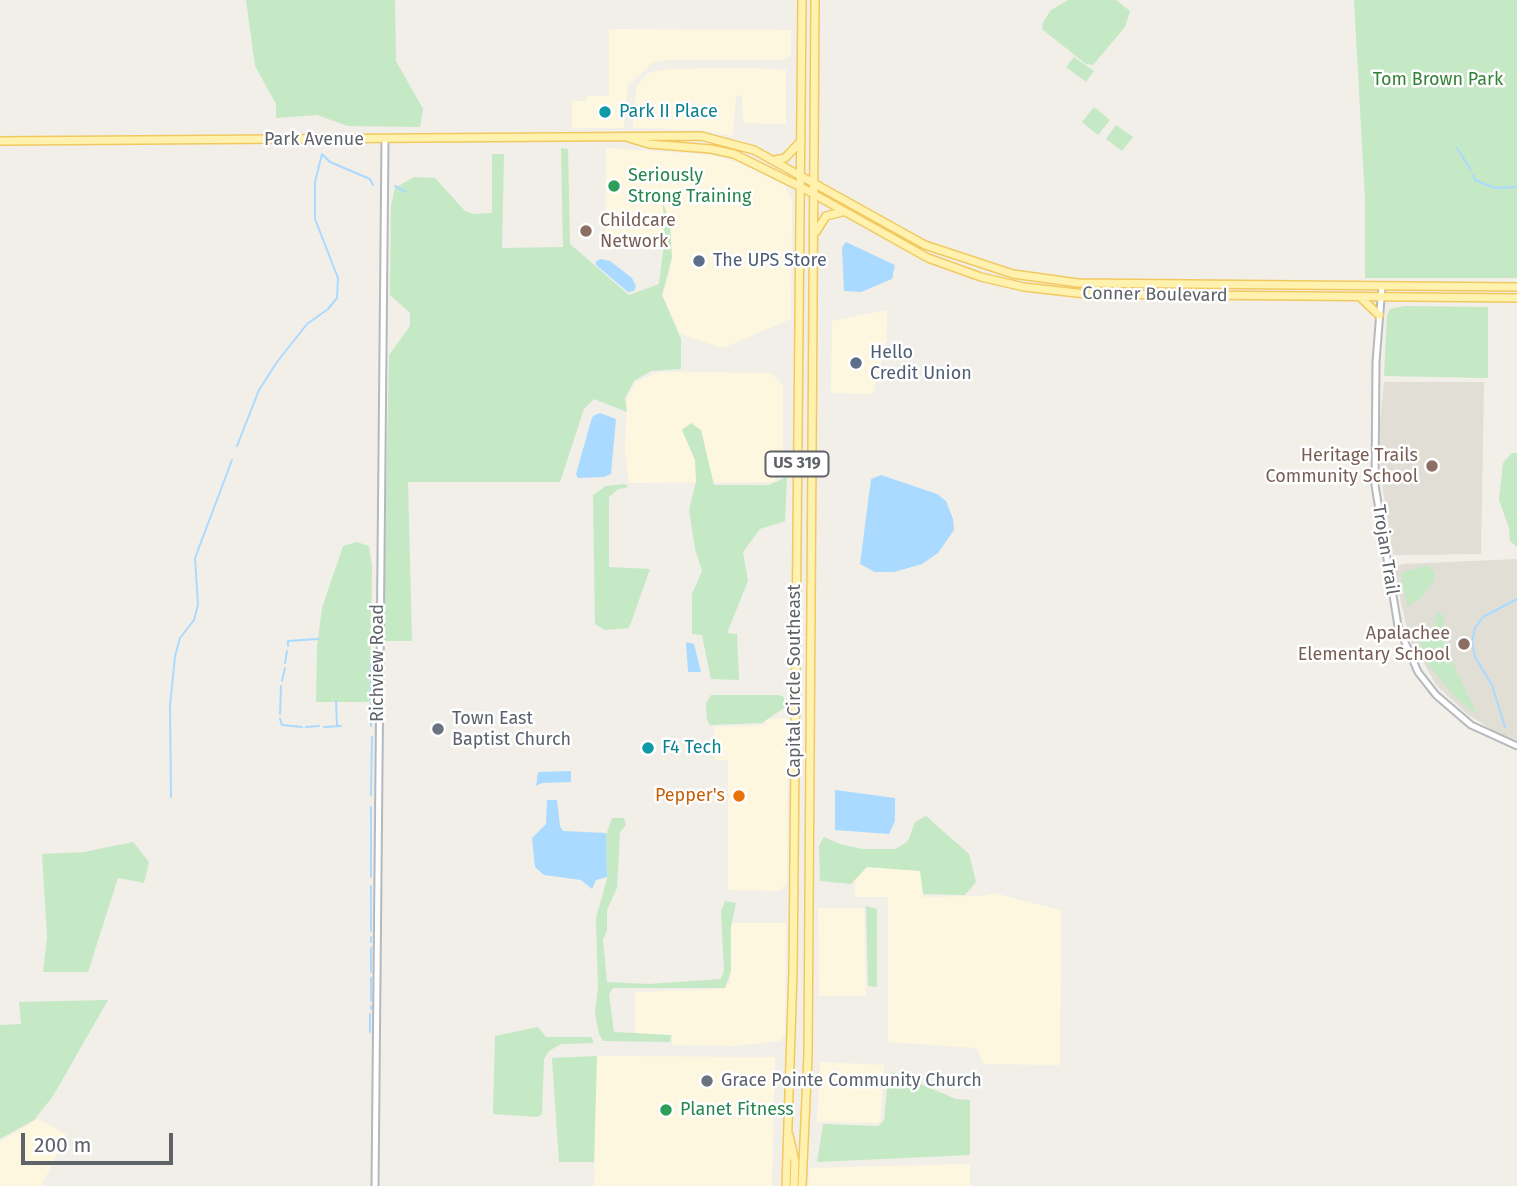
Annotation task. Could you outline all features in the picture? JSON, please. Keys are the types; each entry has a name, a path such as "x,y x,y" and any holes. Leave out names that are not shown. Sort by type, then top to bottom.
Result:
{"main road":[{"name":"US 319","path":"801,176 802,0"},
{"name":"US 319","path":"815,0 815,184"},
{"path":"660,134 668,145"},
{"name":"Park Avenue","path":"0,141 629,138 660,134 717,138 773,160 815,184"},
{"name":"Park Avenue","path":"629,138 649,144 734,154 815,195"},
{"path":"773,160 785,158 801,141"},
{"name":"Capital Circle Southeast","path":"786,1186 794,896 801,176"},
{"name":"Capital Circle Southeast","path":"802,1186 808,1055 810,439 815,184"},
{"name":"Conner Boulevard","path":"815,184 945,253 1013,274 1087,283 1517,287"},
{"name":"Conner Boulevard","path":"815,195 842,212 941,263 1015,285 1086,294 1517,298"},
{"path":"815,232 826,216 842,212"},
{"path":"941,263 945,253"},
{"path":"1086,294 1087,283"},
{"path":"1359,296 1379,315"},
{"path":"799,308 814,309"},
{"path":"798,430 810,439"},
{"path":"794,896 808,912"},
{"path":"788,1131 794,1162 794,1186"}],"street":[{"name":"Richview Road","path":"374,1186 385,140"},
{"name":"Trojan Trail","path":"1382,286 1375,485 1398,626 1418,672 1436,695 1471,725 1517,746"}],"shaded area":[{"path":"609,29 791,30 791,55 782,60 666,60 652,63 628,86 624,128 572,128 572,101 587,101 587,96 609,96"},
{"path":"669,69 786,70 786,124 743,123 742,96 736,95 733,136 701,130 633,128 636,87 648,73"},
{"path":"606,148 712,155 740,163 785,186 792,202 791,319 723,348 680,334 663,296 670,271 669,246 605,246"},
{"name":"Hello Credit Union","path":"887,310 886,342 873,394 831,393 832,321"},
{"path":"659,372 770,373 779,380 783,386 783,457 780,472 774,482 629,483 625,450 627,398 636,382"},
{"name":"Heritage Trails Community School","path":"1384,382 1484,382 1481,554 1393,555 1381,476 1380,422"},
{"name":"Apalachee Elementary School","path":"1517,559 1517,740 1497,733 1467,714 1437,686 1409,638 1395,575 1397,566 1403,564"},
{"path":"788,718 787,883 779,891 728,890 728,760 715,760 714,727 765,725 765,719"},
{"path":"922,867 923,897 983,896 994,893 1061,910 1060,1065 984,1064 976,1048 888,1042 888,897 855,897 855,877 864,868"},
{"path":"818,908 864,908 866,996 819,996"},
{"path":"730,923 786,923 785,1034 781,1041 733,1046 672,1045 672,1035 635,1035 635,992 724,989 725,985 730,984"},
{"path":"597,1056 775,1057 772,1186 594,1186"},
{"path":"820,1062 884,1065 880,1123 817,1122"},
{"path":"38,1119 67,1135 41,1186 0,1186 0,1142"},
{"path":"970,1164 970,1186 808,1186 810,1168"}],"green space":[{"path":"246,0 395,0 396,61 423,109 420,127 348,126 317,115 276,118 276,104 255,66"},
{"path":"1068,0 1116,0 1130,11 1125,27 1093,65 1086,64 1042,29 1051,10"},
{"name":"Tom Brown Park","path":"1354,0 1517,0 1517,278 1365,278 1365,199"},
{"path":"1074,57 1094,71 1086,82 1066,67"},
{"path":"1094,107 1110,120 1098,135 1082,122"},
{"path":"1116,125 1133,137 1122,151 1106,139"},
{"path":"561,148 568,149 570,244 629,295 659,284 664,244 663,203 670,223 672,258 662,295 681,339 681,369 651,371 634,381 625,398 627,412 594,399 584,409 560,482 408,482 412,641 383,641 389,355 410,326 410,313 390,295 391,206 395,188 414,177 435,178 465,211 473,214 492,213 492,154 504,154 502,248 563,247"},
{"path":"1404,306 1488,307 1488,378 1384,376 1387,315 1390,309"},
{"path":"691,423 701,430 714,485 769,485 787,477 785,521 760,529 743,552 748,581 727,633 737,634 739,680 711,679 702,635 692,634 692,594 702,571 695,549 689,510 696,482 695,460 682,430"},
{"path":"1512,453 1517,453 1517,547 1510,541 1509,528 1499,500 1503,463"},
{"path":"625,484 629,487 618,489 609,497 609,567 650,569 629,628 605,630 595,624 593,495 606,486"},
{"path":"357,542 369,546 372,567 370,702 316,702 317,647 322,608 343,546"},
{"path":"1428,565 1435,572 1435,579 1422,597 1407,607 1401,573"},
{"path":"1438,612 1444,616 1443,630 1449,655 1478,716 1456,698 1421,656 1421,640 1430,636"},
{"path":"711,695 779,695 784,697 784,708 762,723 710,725 706,704"},
{"path":"926,816 969,854 976,882 965,895 923,894 920,871 867,867 851,884 820,881 819,846 824,837 862,849 896,849 908,841 915,822"},
{"path":"612,818 624,818 626,825 620,832 617,888 607,910 607,930 603,940 607,982 649,984 721,979 724,970 721,912 725,901 736,903 731,927 731,971 725,988 613,988 609,994 614,1032 671,1035 670,1042 603,1041 599,1034 595,1013 598,989 596,918 607,879 606,835"},
{"path":"133,842 149,862 144,883 118,878 88,972 43,972 47,937 42,854 84,852"},
{"path":"866,906 877,909 877,987 868,986"},
{"path":"108,1000 53,1096 34,1120 0,1139 0,1025 21,1024 19,1002"},
{"path":"538,1027 546,1037 591,1037 594,1043 561,1044 549,1051 544,1059 542,1114 538,1117 493,1114 495,1036"},
{"path":"597,1056 594,1162 559,1162 552,1058"},
{"path":"892,1072 956,1099 970,1100 970,1155 817,1162 823,1124 878,1126 884,1120 888,1077"}],"water":[{"path":"846,242 895,265 892,279 861,292 844,291 842,247"},
{"path":"596,261 610,261 632,278 636,286 634,291 628,292 596,265"},
{"path":"600,413 616,419 611,474 604,477 578,478 576,474 591,421 593,416"},
{"path":"881,475 937,494 946,501 954,530 938,553 922,564 894,572 875,572 860,564 871,479"},
{"path":"686,642 694,644 701,672 688,672"},
{"path":"571,771 571,782 542,783 536,786 538,772"},
{"path":"835,790 895,798 895,821 889,834 835,830"},
{"path":"547,800 557,800 563,831 606,833 607,877 596,880 592,889 581,880 544,875 535,867 532,838 546,824"}],"waterway":[{"path":"1457,148 1471,170"},
{"path":"237,446 259,390 277,362 307,324 328,309 337,298 338,278 315,219 315,182 322,154"},
{"path":"323,155 330,162 370,179 373,185"},
{"path":"1473,175 1475,180 1495,188 1517,187"},
{"path":"395,186 406,192"},
{"path":"171,797 170,706 175,656 180,638 194,620 198,605 195,558 232,460"},
{"path":"1505,727 1492,685 1475,657 1472,642 1475,628 1483,617 1517,599"},
{"path":"288,646 288,641 318,639"},
{"path":"285,663 287,651"},
{"path":"371,663 371,726"},
{"path":"282,681 285,668"},
{"path":"280,714 281,686"},
{"path":"336,701 337,726"},
{"path":"280,719 282,725 302,727"},
{"path":"306,727 319,726"},
{"path":"324,727 341,726"},
{"path":"371,795 372,737"},
{"path":"371,807 371,877"},
{"path":"371,886 371,903"},
{"path":"371,905 371,931"},
{"path":"371,937 371,942"},
{"path":"371,948 371,972"},
{"path":"371,978 371,1001"},
{"path":"370,1014 370,1032"}],"place":[{"name":"Park II Place","path":"605,112"},
{"name":"Seriously Strong Training","path":"614,186"},
{"name":"Childcare Network","path":"586,231"},
{"name":"The UPS Store","path":"699,261"},
{"name":"Hello Credit Union","path":"856,363"},
{"name":"Heritage Trails Community School","path":"1432,466"},
{"name":"Apalachee Elementary School","path":"1464,644"},
{"name":"Town East Baptist Church","path":"438,729"},
{"name":"F4 Tech","path":"648,748"},
{"name":"Pepper's","path":"739,796"},
{"name":"Grace Pointe Community Church","path":"707,1081"},
{"name":"Planet Fitness","path":"666,1110"}]}
